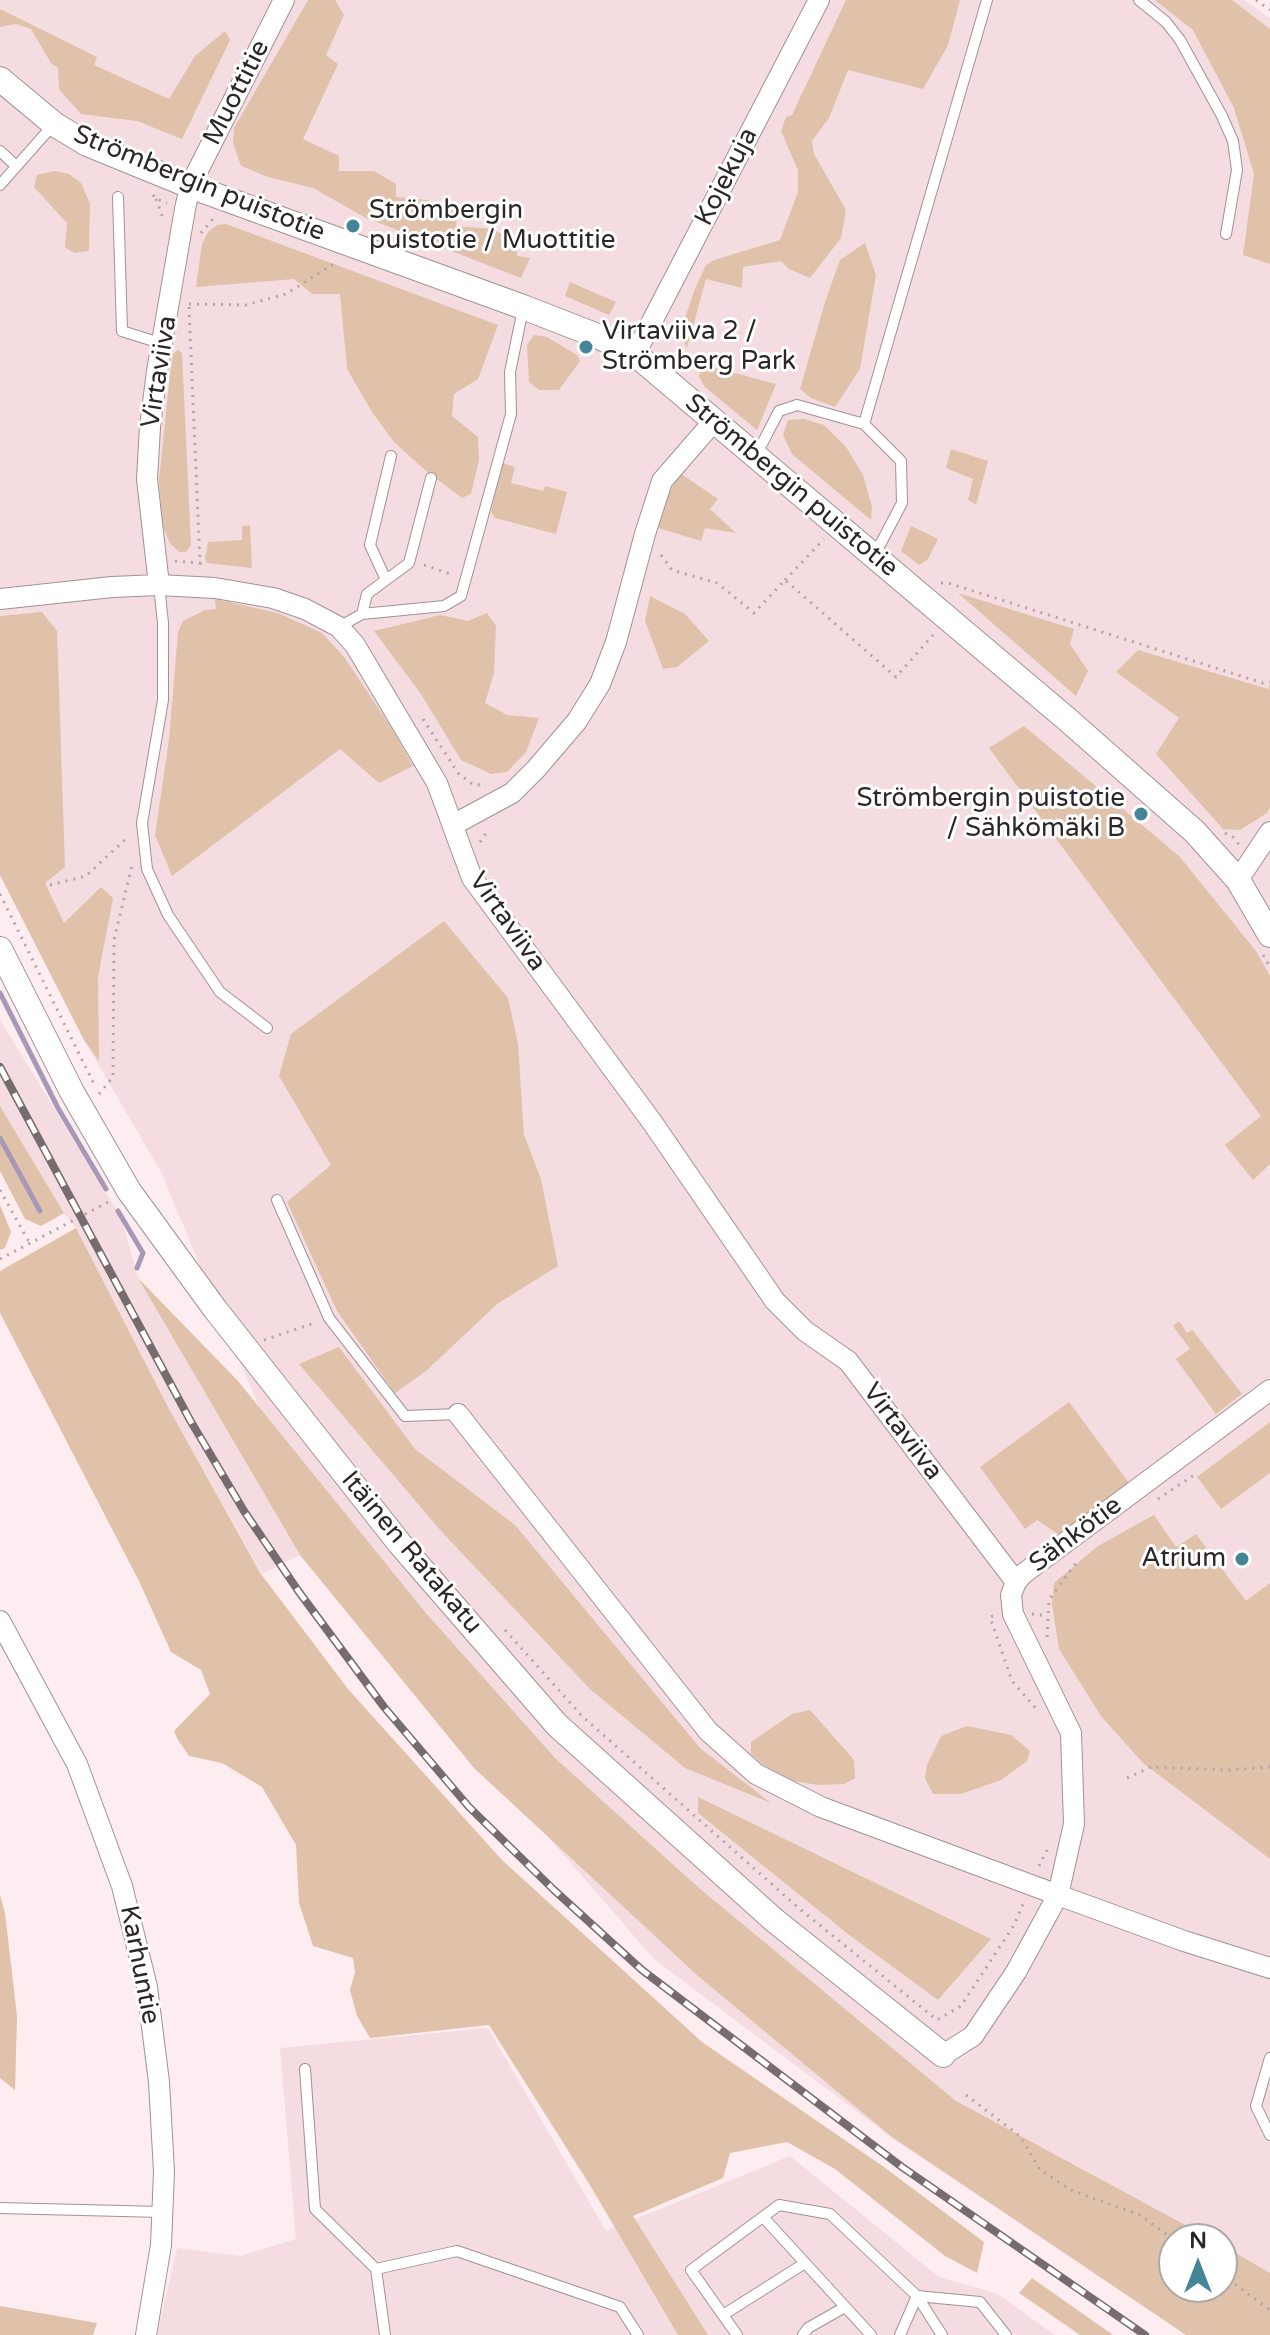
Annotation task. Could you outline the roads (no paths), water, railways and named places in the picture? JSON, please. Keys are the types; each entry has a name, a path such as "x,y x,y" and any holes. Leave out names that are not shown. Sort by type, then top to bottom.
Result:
{"street":[{"name":"Muottitie","path":"190,186 284,0"},
{"name":"Kojekuja","path":"635,354 819,0"},
{"name":"Strömbergin puistotie","path":"0,79 54,124 87,144 190,186 523,307 635,354 1154,794 1195,832 1238,880 1270,935"},
{"name":"Virtaviiva","path":"190,186 151,413 147,479 159,585 215,588 273,598 305,609 339,627 355,645 437,783 472,878 652,1122 775,1301 805,1331 848,1361 1016,1582"},
{"path":"453,825 512,793 577,721 600,684 616,642 662,481 714,421"},
{"path":"0,599 159,585"},
{"path":"1238,880 1270,832"},
{"name":"Itäinen Ratakatu","path":"0,949 72,1092 129,1191 215,1309 400,1544 557,1725 774,1920 943,2055"},
{"name":"Sähkötie","path":"1058,1895 1074,1824 1071,1733 1013,1614 1011,1595 1016,1582 1270,1390"},
{"path":"458,1414 708,1731 756,1774 821,1807 1184,1941 1270,1968"},
{"name":"Karhuntie","path":"0,1621 77,1764 122,1886 147,1987 159,2082 164,2172 161,2245 146,2335"},
{"path":"943,2055 973,2036 1016,1972 1058,1895"}],"lane":[{"path":"864,424 987,0"},
{"path":"1139,0 1166,22 1180,40 1233,141 1237,170 1226,234"},
{"path":"0,185 54,124"},
{"path":"0,151 16,166"},
{"path":"118,197 122,331 163,344"},
{"path":"339,627 362,614 444,606 461,596 511,414 510,372 523,307"},
{"path":"754,455 779,411 797,405 864,424 901,461 902,503 872,555"},
{"path":"386,580 370,545 391,456"},
{"path":"362,614 367,594 409,563 431,478"},
{"path":"159,585 163,623 163,700 142,823 147,869 168,915 220,992 267,1028"},
{"path":"277,1200 329,1318 405,1416 458,1414"},
{"path":"1270,2058 1256,2106 1270,2135"},
{"path":"305,2069 315,2209 376,2269 385,2335"},
{"path":"737,2335 691,2270 779,2205 830,2214 917,2296 942,2335"},
{"path":"0,2208 162,2212"},
{"path":"763,2217 871,2335"},
{"path":"376,2269 457,2251 620,2307 638,2335"},
{"path":"723,2315 805,2263"},
{"path":"900,2335 917,2296"},
{"path":"917,2296 980,2302 1006,2335"},
{"path":"803,2335 808,2328 845,2307"}],"waterway":[{"path":"0,993 58,1108 106,1189"},
{"path":"0,1138 40,1211"},
{"path":"118,1211 143,1253 137,1268"}],"railway":[{"path":"0,1067 190,1420 244,1511 384,1707 469,1807 642,1970 902,2167 1145,2335"}],"place":[{"name":"Strömbergin puistotie / Muottitie","path":"353,226"},
{"name":"Virtaviiva 2 / Strömberg Park","path":"586,347"},
{"name":"Strömbergin puistotie / Sähkömäki B","path":"1141,814"},
{"name":"Atrium","path":"1242,1559"}]}
